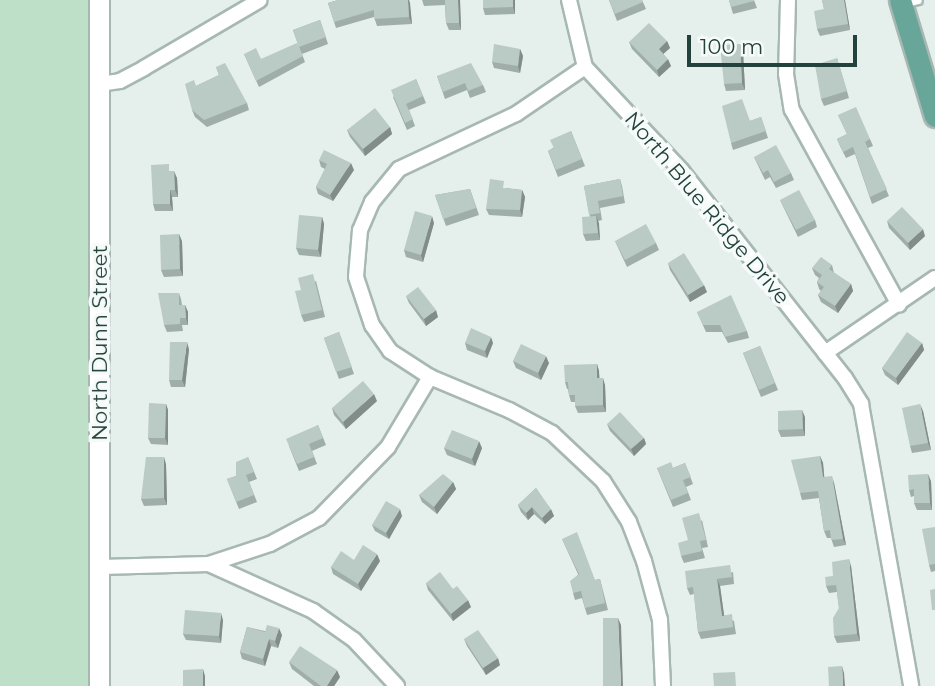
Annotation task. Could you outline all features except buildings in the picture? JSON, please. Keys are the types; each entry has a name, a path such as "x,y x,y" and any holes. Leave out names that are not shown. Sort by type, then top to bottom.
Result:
{"main road":[{"path":"906,1 935,117"}],"street":[{"name":"North Dunn Street","path":"99,0 99,686"},
{"path":"99,84 120,81 260,0"},
{"path":"569,0 585,66 516,114 412,160 389,179 372,202 356,247 359,293 372,325 390,351 429,377 542,427 568,445 603,481 629,522 644,561 660,620 663,686"},
{"path":"788,0 786,74 792,110 899,305"},
{"name":"North Blue Ridge Drive","path":"585,66 682,171 854,391 864,413 911,686"},
{"path":"825,353 932,282"},
{"path":"101,567 209,564 270,544 319,518 381,456 429,377"},
{"path":"209,564 313,611 354,640 397,686"}],"green space":[{"path":"0,0 99,0 99,686 0,686"}]}
